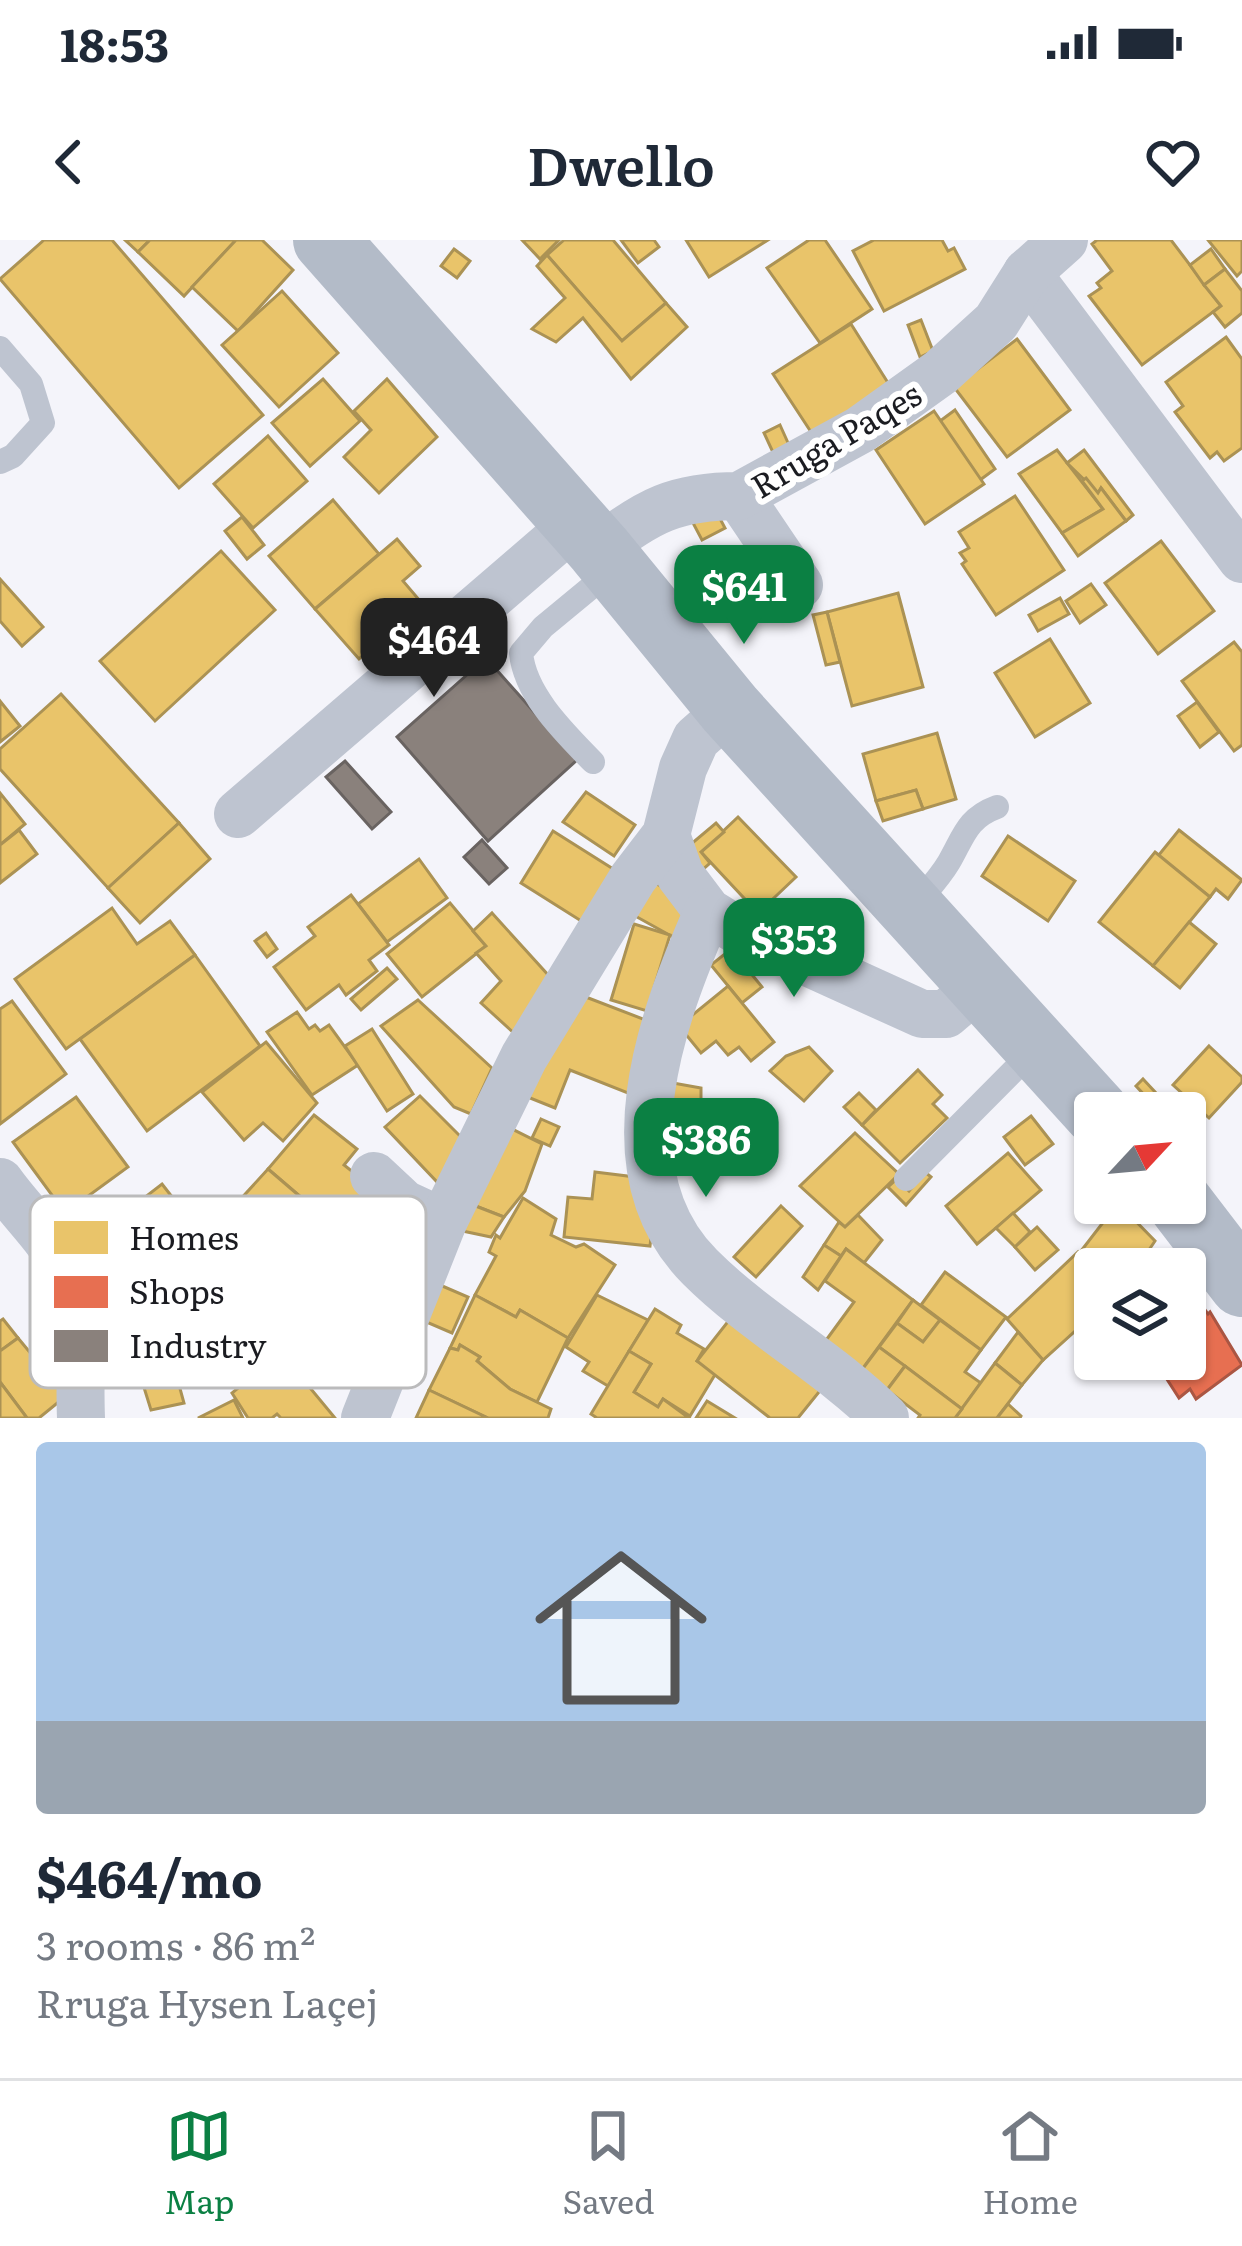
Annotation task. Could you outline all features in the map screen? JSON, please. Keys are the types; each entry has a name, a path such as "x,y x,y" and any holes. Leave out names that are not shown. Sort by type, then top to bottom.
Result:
{"main road":[{"path":"326,240 596,547 730,709 1078,1092"},
{"path":"1196,1224 1242,1284"}],"street":[{"name":"Rruga Paqes","path":"739,496 860,430 941,372 996,322 1027,273 1064,240"},
{"path":"1027,273 1242,559"},
{"path":"238,814 596,547 662,506 739,496 799,585"},
{"path":"426,1265 524,1057 633,878 666,835 682,768 696,739 730,709"},
{"path":"666,835 680,875 708,912 739,931 922,1013 946,1013 980,985"},
{"path":"708,912 674,989 661,1036 649,1114 652,1175 670,1224 697,1264 885,1418"},
{"path":"374,1176 395,1196"},
{"path":"0,1182 30,1223"},
{"path":"426,1214 443,1222"},
{"path":"80,1388 81,1418"},
{"path":"365,1418 377,1388"}],"lane":[{"path":"0,348 31,384 44,423 13,456 0,462"},
{"path":"593,762 535,692 523,672 521,653 596,547"},
{"path":"910,910 949,862 966,826 978,814 997,807"},
{"path":"906,1179 1037,1048"}],"building: Homes":[{"path":"44,240 112,240 263,415 179,488 0,279"},
{"path":"125,240 150,240 138,252"},
{"path":"150,240 236,240 184,296 138,252"},
{"path":"236,240 262,240 293,270 238,331 192,287"},
{"path":"522,240 559,240 540,259"},
{"path":"564,240 613,240 666,303 622,341 547,255"},
{"path":"621,240 654,240 659,247 638,263"},
{"path":"686,240 768,240 709,277"},
{"path":"809,240 825,240 872,309 820,343 767,268"},
{"path":"874,240 942,240 948,251 954,248 965,269 884,311 853,251"},
{"path":"1097,240 1171,240 1221,306 1142,365 1089,296 1112,271 1092,244"},
{"path":"1208,240 1242,240 1242,271 1237,276"},
{"path":"454,249 470,261 457,278 441,266"},
{"path":"1211,249 1225,269 1204,285 1190,265"},
{"path":"547,255 622,341 666,303 687,327 631,379 583,318 556,342 532,329 565,298 537,266"},
{"path":"1225,269 1242,291 1242,313 1225,327 1213,312 1221,306 1204,285"},
{"path":"282,291 338,353 279,407 222,345"},
{"path":"921,320 933,351 920,357 908,325"},
{"path":"851,324 890,386 813,435 773,374"},
{"path":"1226,337 1242,359 1242,448 1224,461 1217,452 1210,458 1175,412 1183,406 1166,382"},
{"path":"1017,339 1070,410 1007,457 954,387"},
{"path":"323,379 360,421 310,466 272,423"},
{"path":"387,379 437,437 379,493 344,457 371,430 354,411"},
{"path":"955,410 995,469 980,480 940,421"},
{"path":"934,411 984,484 925,524 876,450"},
{"path":"780,425 793,454 777,461 764,433"},
{"path":"268,436 307,481 253,528 214,484"},
{"path":"1057,450 1103,509 1062,533 1019,474"},
{"path":"1084,450 1133,515 1126,521 1101,488 1098,493 1067,463"},
{"path":"1086,478 1098,493 1101,488 1126,521 1078,556 1062,533 1103,509 1082,481"},
{"path":"1015,496 1064,570 996,615 962,564 966,561 960,553 969,548 959,532"},
{"path":"333,500 379,554 315,609 269,556"},
{"path":"716,511 725,528 702,540 693,523"},
{"path":"242,517 264,545 247,559 225,531"},
{"path":"397,539 420,566 403,581 432,615 392,650 382,639 359,659 315,609"},
{"path":"1161,541 1214,611 1158,654 1105,583"},
{"path":"221,551 275,610 155,721 100,661"},
{"path":"0,579 43,627 22,646 0,621"},
{"path":"1091,584 1106,605 1080,623 1066,601"},
{"path":"898,593 923,687 852,706 827,612"},
{"path":"1060,598 1069,614 1038,631 1029,615"},
{"path":"827,612 840,662 826,665 813,615"},
{"path":"1050,639 1090,703 1035,737 995,673"},
{"path":"1234,642 1242,652 1242,745 1234,751 1182,681"},
{"path":"61,694 179,823 108,888 0,769 0,749"},
{"path":"0,701 20,726 0,742"},
{"path":"1197,702 1219,732 1200,747 1178,716"},
{"path":"937,733 956,799 923,809 916,790 876,801 863,754"},
{"path":"916,790 923,809 883,821 876,801"},
{"path":"586,792 635,825 614,856 563,822"},
{"path":"0,793 25,824 0,845"},
{"path":"738,817 796,877 758,913 701,852"},
{"path":"179,823 210,859 140,923 108,888"},
{"path":"716,823 724,832 701,852 710,863 701,871 684,850"},
{"path":"19,830 37,854 0,883 0,845"},
{"path":"1179,830 1242,880 1228,899 1216,889 1210,897 1158,856"},
{"path":"553,831 618,872 586,924 521,883"},
{"path":"1008,836 1075,881 1048,921 982,876"},
{"path":"1155,852 1210,897 1153,966 1099,922"},
{"path":"419,859 447,898 387,942 358,904"},
{"path":"637,873 691,903 673,937 619,907"},
{"path":"351,895 389,945 369,960 377,971 346,995 339,985 306,1010 274,967 315,936 308,927"},
{"path":"450,903 486,946 422,997 387,954"},
{"path":"112,908 137,944 170,921 195,955 66,1049 15,979"},
{"path":"492,913 550,977 516,1035 481,1003 501,981 476,953 486,946 473,931"},
{"path":"1189,922 1216,944 1180,988 1153,966"},
{"path":"634,924 670,935 647,1011 611,1000"},
{"path":"266,933 277,949 267,957 255,941"},
{"path":"731,949 762,987 742,1003 711,965"},
{"path":"195,955 260,1046 147,1131 80,1039"},
{"path":"387,968 397,979 361,1010 351,999"},
{"path":"728,986 774,1042 751,1061 739,1047 728,1055 716,1041 701,1053 679,1026"},
{"path":"578,994 656,1024 643,1099 570,1070 555,1108 520,1094"},
{"path":"418,1000 492,1068 471,1114 454,1107 381,1026"},
{"path":"12,1001 66,1074 0,1124 0,1009"},
{"path":"297,1012 309,1029 315,1025 320,1031 329,1025 358,1065 312,1095 267,1032"},
{"path":"372,1029 413,1094 387,1111 345,1046"},
{"path":"266,1042 317,1103 283,1141 263,1123 244,1140 202,1092"},
{"path":"1209,1046 1242,1077 1209,1118 1206,1092 1181,1092 1173,1085"},
{"path":"809,1047 832,1071 804,1101 770,1071 786,1056"},
{"path":"918,1070 942,1095 933,1104 947,1118 900,1163 862,1125"},
{"path":"1143,1079 1155,1092 1142,1092 1136,1086"},
{"path":"673,1083 701,1088 701,1134 686,1138 670,1123"},
{"path":"859,1093 876,1110 862,1125 844,1107"},
{"path":"420,1096 461,1137 439,1184 385,1127"},
{"path":"76,1097 128,1167 88,1196 53,1196 13,1142"},
{"path":"314,1115 357,1149 344,1165 372,1187 365,1196 300,1196 268,1169"},
{"path":"1031,1116 1053,1144 1025,1165 1004,1137"},
{"path":"541,1119 559,1127 550,1146 532,1138"},
{"path":"504,1125 542,1144 525,1191 504,1217 473,1205"},
{"path":"855,1133 899,1174 845,1227 800,1186"},
{"path":"1008,1153 1041,1190 977,1244 946,1206"},
{"path":"268,1169 300,1196 243,1196"},
{"path":"595,1172 643,1178 655,1203 650,1246 564,1237 568,1197 592,1199"},
{"path":"925,1172 931,1177 906,1205 888,1187 897,1179 909,1191"},
{"path":"162,1184 171,1196 146,1196"},
{"path":"523,1198 556,1219 551,1235 576,1247 584,1244 615,1265 568,1338 520,1310 516,1317 475,1295 496,1256 489,1252 496,1235 500,1238"},
{"path":"473,1205 504,1217 491,1237 453,1229"},
{"path":"781,1206 802,1226 756,1277 734,1257"},
{"path":"1013,1213 1030,1232 1015,1247 996,1228"},
{"path":"858,1215 882,1240 864,1263 846,1249 841,1256 824,1245 839,1222 845,1227"},
{"path":"1102,1224 1138,1224 1155,1241 1150,1248 1083,1248"},
{"path":"1037,1227 1058,1250 1035,1270 1015,1247"},
{"path":"824,1245 841,1256 818,1290 803,1277"},
{"path":"846,1249 913,1300 861,1371 824,1343 854,1302 825,1281"},
{"path":"1074,1256 1074,1332 1043,1360 1007,1319"},
{"path":"945,1272 1006,1317 981,1350 921,1305"},
{"path":"433,1282 468,1297 452,1333 426,1322 426,1298"},
{"path":"475,1295 516,1317 520,1310 568,1338 537,1402 510,1389 477,1361 480,1357 460,1345 458,1350 450,1348"},
{"path":"597,1295 648,1320 608,1386 583,1371 589,1362 566,1347"},
{"path":"913,1300 940,1320 923,1342 897,1323"},
{"path":"655,1309 681,1325 677,1333 704,1349 697,1361 716,1373 690,1416 663,1399 658,1407 634,1392 651,1364 629,1351"},
{"path":"737,1310 827,1382 798,1418 770,1418 697,1361"},
{"path":"940,1320 981,1350 965,1372 981,1383 962,1409 879,1347 897,1323 923,1342"},
{"path":"0,1321 18,1338 0,1351"},
{"path":"1018,1332 1043,1360 1022,1385 995,1363"},
{"path":"18,1338 30,1352 30,1388 59,1388 66,1396 39,1418 27,1418 0,1382 0,1351"},
{"path":"460,1345 480,1357 477,1361 510,1389 551,1409 548,1418 488,1418 429,1390 450,1348 458,1350"},
{"path":"879,1347 905,1366 887,1390 861,1371"},
{"path":"629,1351 651,1364 634,1392 658,1407 663,1399 689,1418 597,1418 591,1414"},
{"path":"995,1363 1022,1385 997,1418 955,1418"},
{"path":"905,1366 962,1409 955,1418 918,1418 887,1390"},
{"path":"0,1382 27,1418 0,1418"},
{"path":"144,1388 180,1388 184,1403 151,1410"},
{"path":"238,1388 310,1388 335,1418 281,1418 277,1414 248,1418 232,1393"},
{"path":"429,1390 488,1418 416,1418"},
{"path":"234,1400 243,1418 198,1418"},
{"path":"707,1401 735,1418 696,1418"},
{"path":"1008,1404 1021,1416 1020,1418 997,1418"}],"building: Shops":[{"path":"1206,1311 1210,1312 1242,1365 1196,1399 1190,1389 1179,1398 1167,1380 1206,1380"}],"building: Industry":[{"path":"486,658 577,760 488,841 397,737"},
{"path":"345,761 391,812 372,829 326,777"},
{"path":"482,840 507,868 489,884 464,857"}]}
